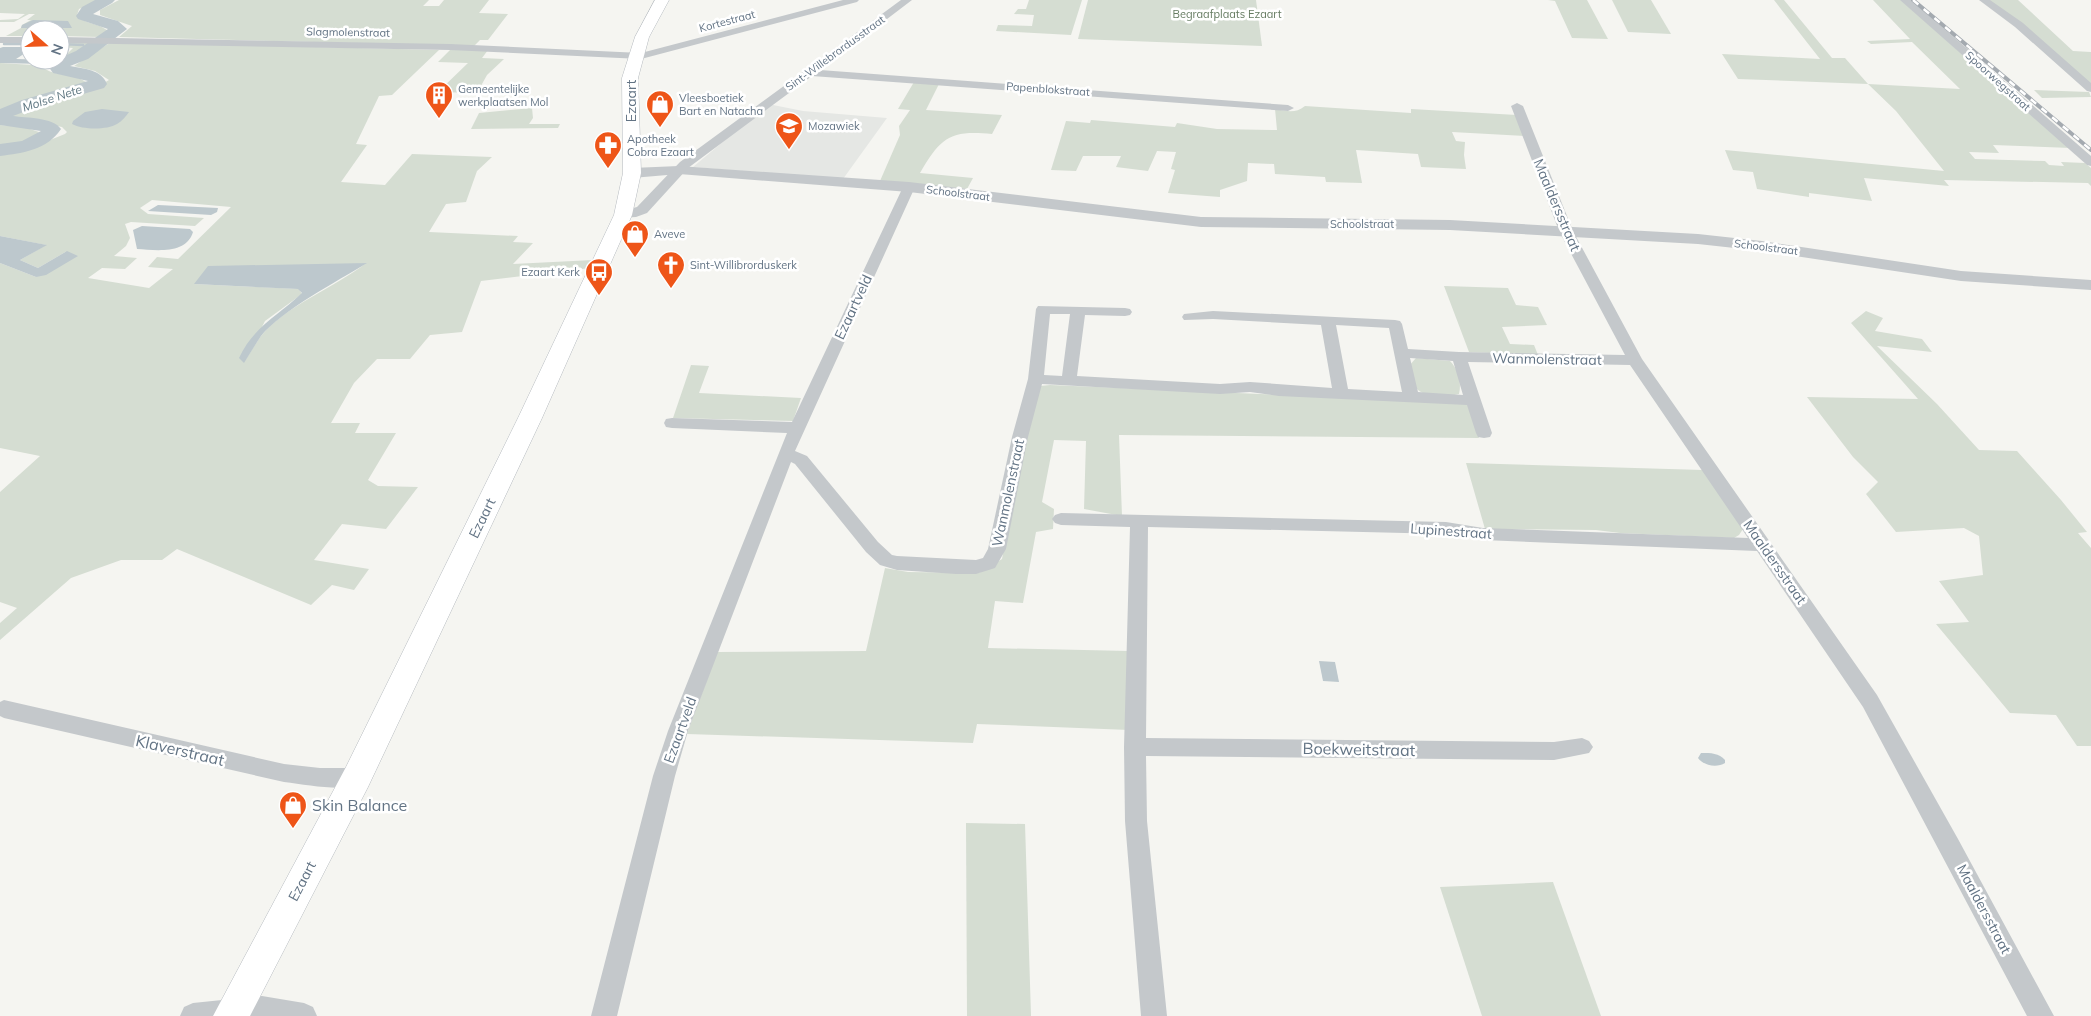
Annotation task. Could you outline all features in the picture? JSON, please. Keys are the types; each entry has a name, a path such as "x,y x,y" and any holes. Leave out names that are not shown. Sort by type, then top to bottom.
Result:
{"main road":[{"name":"Ezaart","path":"232,1014 357,776 530,418 623,215 630,193 632,173 630,78 635,56 648,24 662,0"}],"street":[{"name":"Kortestraat","path":"635,56 649,54 854,0"},
{"name":"Sint-Willebrordusstraat","path":"623,215 642,210 679,170 907,0"},
{"name":"Spoorwegstraat","path":"1905,0 2000,80 2015,96 2091,162"},
{"path":"1984,0 2019,25 2091,89"},
{"path":"0,40 20,40"},
{"name":"Slagmolenstraat","path":"70,40 450,47 635,56"},
{"name":"Papenblokstraat","path":"808,72 1288,108"},
{"name":"Maaldersstraat","path":"1517,106 1566,231 1635,360 1870,701 2041,1016"},
{"name":"Schoolstraat","path":"632,173 679,170 909,187 1201,222 1450,225 1736,242 1961,276 2091,285"},
{"name":"Ezaartveld","path":"604,1016 662,785 673,749 786,453 909,187"},
{"name":"Wanmolenstraat","path":"786,453 805,464 865,538 886,560 897,563 976,567 989,563 997,549 1020,437 1036,379 1043,309 1125,312"},
{"path":"1069,380 1078,311"},
{"path":"1189,317 1213,315 1395,324 1411,397"},
{"path":"1328,321 1342,394"},
{"name":"Wanmolenstraat","path":"1401,353 1459,357 1635,360"},
{"path":"1459,357 1484,433"},
{"path":"1036,379 1220,389 1236,386 1280,391 1472,400"},
{"path":"672,423 797,428"},
{"name":"Lupinestraat","path":"1061,519 1446,528 1483,534 1763,545"},
{"path":"1139,521 1139,607 1135,747 1136,821 1154,1016"},
{"name":"Klaverstraat","path":"4,709 266,769 320,777 357,776"},
{"name":"Boekweitstraat","path":"1135,747 1554,751 1582,747"},
{"path":"193,1016 232,1014 262,1009 304,1016"}],"shaded area":[{"path":"20,47 20,56 16,59 20,59 20,63 0,63 0,48"},
{"name":"Mozawiek","path":"768,104 803,111 887,118 843,179 693,167"},
{"path":"102,109 129,112 119,123 113,126 88,128 72,124 73,121 85,112"},
{"path":"158,205 218,208 217,212 211,215 148,211"},
{"path":"142,226 190,229 193,232 184,245 177,248 169,250 137,249 133,230"},
{"path":"0,236 47,245 20,260 38,268 67,251 78,256 46,275 36,277 0,263"},
{"path":"367,263 311,296 282,316 261,336 244,363 239,358 259,329 302,293 298,289 194,284 208,266"},
{"path":"1319,661 1335,662 1339,682 1323,681"},
{"path":"1701,753 1717,755 1725,760 1725,763 1718,765 1707,764 1698,758"}],"green space":[{"path":"0,0 100,0 79,9 77,15 85,21 104,28 111,35 100,37 70,36 70,20 27,20 35,14 29,14 14,22 0,22 0,20 18,19 25,14 0,13"},
{"path":"119,0 429,0 423,6 439,6 444,0 489,0 479,13 508,14 488,40 480,40 474,46 119,37 132,26 100,15 100,10"},
{"path":"1029,0 1082,0 1071,35 996,31 998,25 1032,26 1034,15 1014,14 1018,9 1026,9"},
{"name":"Begraafplaats Ezaart","path":"1088,0 1256,0 1262,46 1078,39"},
{"path":"1548,0 1587,0 1608,39 1572,38 1555,1"},
{"path":"1612,0 1651,0 1671,34 1628,32"},
{"path":"1774,0 1784,0 1832,58 1845,58 1868,84 1738,79 1722,54 1820,59"},
{"path":"1873,0 1902,0 2003,91 2071,148 1993,145 1999,153 1969,152 1975,159 2045,161 2049,165 2064,166 2061,162 2085,163 2091,168 2091,186 2088,183 1944,180 1949,186 1864,178 1872,201 1809,193 1809,197 1757,189 1753,172 1733,170 1725,150 1944,171 1896,111 1868,84 1960,89 1912,42 1871,44 1867,41 1910,39"},
{"path":"1987,0 2018,0 2073,51 2091,52 2091,85"},
{"path":"20,29 20,36 6,36"},
{"path":"70,42 95,42 70,57 70,51 73,48 70,48"},
{"path":"111,42 439,50 392,95 379,96 356,144 367,145 341,182 385,185 412,154 492,157 477,171 466,202 446,204 429,232 518,236 513,242 533,243 513,264 593,260 590,268 481,281 462,332 430,335 410,359 377,359 354,383 331,423 360,423 355,433 396,433 368,480 378,486 418,487 386,529 342,524 314,560 369,569 354,590 332,585 311,605 177,549 162,560 121,560 71,578 0,640 0,623 17,608 0,602 0,492 40,456 0,448 0,263 36,277 67,251 38,268 20,260 46,245 0,236 0,154 40,144 67,132 62,127 12,117 11,113 25,107 90,91 109,80 95,71 74,66","holes":["152,200 231,207 178,259 157,257 148,267 173,269 149,288 88,278 102,268 125,269 137,258 114,256 126,246 130,238 125,224 131,222 195,226 204,218 148,214 140,208","366,263 283,315 261,336 244,362 265,321 302,294 299,289 194,284"]},
{"path":"451,49 488,50 482,58 504,59 487,75 477,93 438,92 468,63 438,62"},
{"path":"0,63 20,64 20,70 48,70 76,77 87,83 86,85 0,111"},
{"path":"914,82 939,84 926,110 1002,115 992,134 966,133 948,138 934,151 920,173 973,178 967,189 880,181 900,135 899,126 910,110 898,109"},
{"path":"2034,90 2089,92 2091,97 2042,98"},
{"path":"1305,106 1411,113 1411,109 1517,115 1525,136 1452,132 1456,141 1465,142 1466,169 1421,167 1418,154 1356,150 1362,183 1326,182 1325,177 1275,174 1274,164 1248,163 1247,181 1220,190 1220,197 1168,193 1175,170 1171,169 1176,152 1157,151 1148,171 1116,167 1121,156 1083,156 1076,171 1051,170 1066,121 1090,123 1091,120 1175,127 1177,123 1217,129 1277,130 1275,109 1294,111"},
{"path":"532,108 533,118 529,124 560,124 558,128 471,129 479,113"},
{"path":"0,125 24,127 39,132 26,142 0,147"},
{"path":"1444,286 1508,288 1516,305 1538,307 1547,325 1502,327 1510,344 1534,345 1538,355 1469,352"},
{"path":"1866,311 1883,318 1875,331 1922,339 1932,352 1877,346 1937,404 1979,450 2017,451 2087,532 2078,533 2091,548 2091,746 2077,746 2056,715 2010,713 1936,624 1969,622 1939,581 1983,575 1979,536 1964,528 1896,532 1866,494 1878,482 1853,457 1807,397 1918,399 1851,323"},
{"path":"1416,358 1450,361 1459,376 1459,394 1436,396 1425,394 1416,388 1409,366"},
{"path":"691,365 709,366 699,393 801,398 793,421 673,418"},
{"path":"1040,386 1467,403 1479,438 1119,435 1122,516 1084,509 1086,441 1054,440 1042,502 1054,509 1053,529 1036,532 1023,603 995,601 988,648 1129,651 1129,730 977,724 973,743 687,734 717,652 866,651 885,568 908,572 979,573 1002,559 1026,438"},
{"path":"1466,463 1703,470 1743,529 1734,538 1620,533 1596,530 1485,529"},
{"path":"966,823 1025,824 1031,1016 967,1016"},
{"path":"1553,882 1601,1016 1482,1016 1440,887"}],"waterway":[{"name":"Molse Nete","path":"0,115 28,104 98,84 96,79 91,76 59,69 56,66 82,55 119,29 84,16 87,10 107,0"},
{"path":"4,44 20,44"},
{"path":"70,44 83,45"},
{"name":"Molse Nete","path":"90,46 95,46"},
{"name":"Molse Nete","path":"0,120 44,126 52,129 43,139 36,142 21,147 0,150"}],"railway":[{"path":"1913,0 2091,150"}],"place":[{"name":"Gemeentelijke werkplaatsen Mol","path":"439,119"},
{"name":"Vleesboetiek Bart en Natacha","path":"660,128"},
{"name":"Mozawiek","path":"789,150"},
{"name":"Apotheek Cobra Ezaart","path":"608,169"},
{"name":"Aveve","path":"635,258"},
{"name":"Sint-Willibrorduskerk","path":"671,289"},
{"name":"Ezaart Kerk","path":"599,296"},
{"name":"Skin Balance","path":"293,829"}]}
